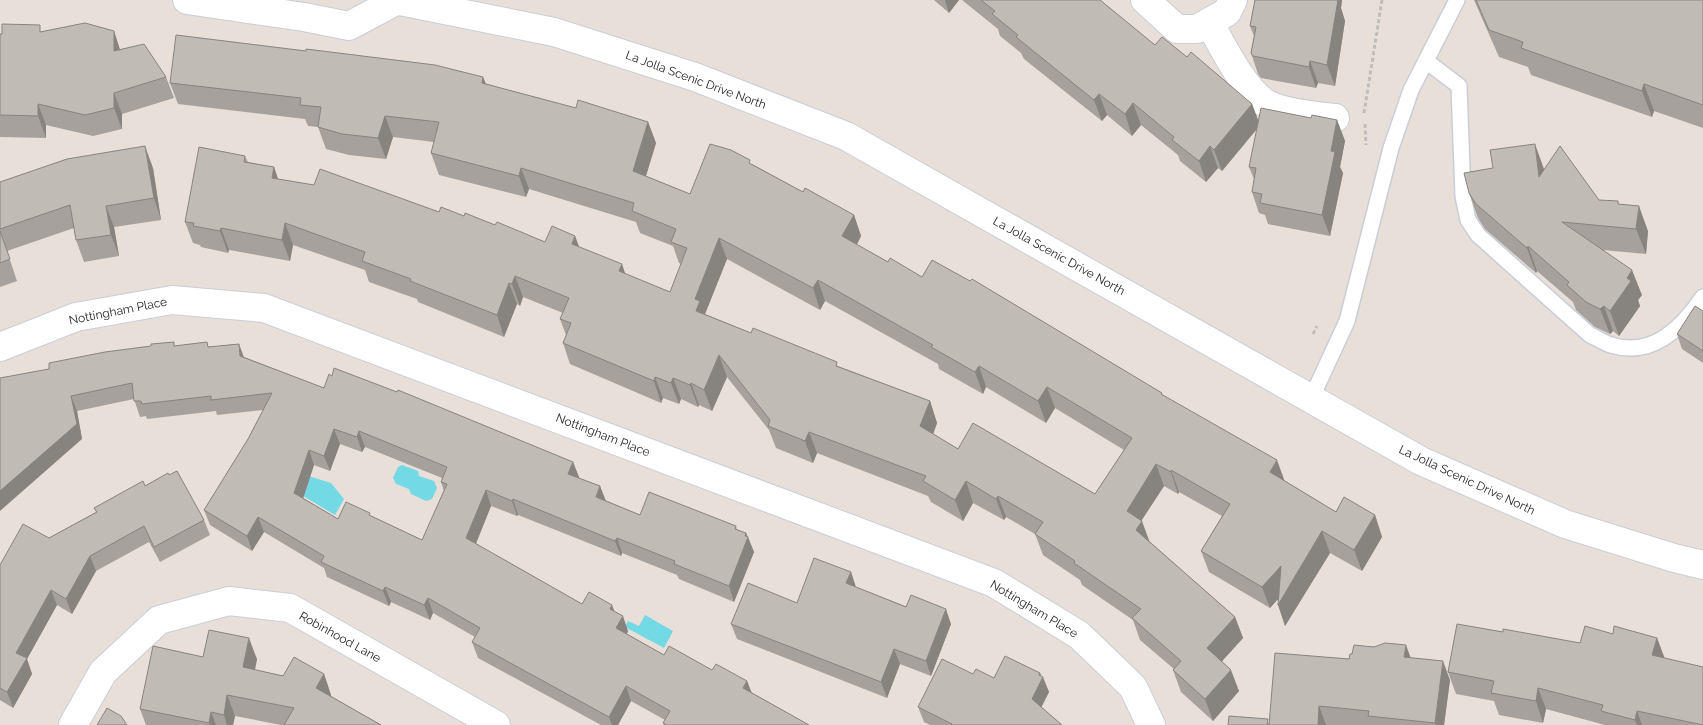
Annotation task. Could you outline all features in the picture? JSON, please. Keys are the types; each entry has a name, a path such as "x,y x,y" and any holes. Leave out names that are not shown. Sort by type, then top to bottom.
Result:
{"street":[{"name":"La Jolla Scenic Drive North","path":"188,0 304,17 349,26 395,0 554,32 695,77 846,136 1421,461 1565,524 1674,558 1703,565"},
{"path":"1145,0 1177,29 1197,29 1227,12 1233,0"},
{"path":"1208,22 1246,84 1267,104 1297,113 1335,118"},
{"name":"Nottingham Place","path":"0,347 76,317 172,300 264,308 994,583 1079,635 1133,687 1151,725"},
{"name":"Robinhood Lane","path":"73,725 103,672 159,620 229,601 290,608 496,725"}],"lane":[{"path":"1311,399 1347,321 1391,148 1411,90 1457,0"},
{"path":"1426,61 1459,86 1463,196 1468,220 1478,235 1590,335 1610,345 1632,349 1653,345 1672,333 1694,310 1703,297"}],"path":[{"path":"1366,148 1364,115 1382,0"}],"water":[{"path":"402,465 418,471 419,476 434,481 437,488 432,499 426,501 411,494 409,489 396,484 393,478 398,467"},
{"path":"299,473 331,483 344,499 335,515 290,488"},
{"path":"645,615 673,631 664,648 625,627 628,621 639,626"}],"building":[{"path":"981,0 1100,0 1155,45 1162,37 1187,57 1191,52 1252,104 1214,150 1210,146 1199,161 1172,140 1174,137 1133,103 1125,114 1099,94 1094,100 1016,37 1018,35 992,14 995,11"},
{"path":"1255,0 1338,0 1327,65 1310,61 1309,67 1253,56 1251,53 1256,27 1250,26"},
{"path":"1476,0 1703,0 1703,105 1644,84 1642,91 1521,48 1523,42 1489,30"},
{"path":"85,23 114,31 114,51 144,44 166,77 114,93 114,108 85,115 38,104 38,116 0,115 0,34 2,34 2,24 40,25 40,32"},
{"path":"176,35 306,51 306,49 435,65 483,77 482,83 576,108 578,100 648,122 633,171 690,194 710,144 731,150 750,160 749,163 803,192 805,188 854,215 842,236 888,262 890,258 922,277 932,260 970,281 972,279 1161,394 1277,460 1270,472 1336,512 1344,497 1375,515 1354,550 1322,531 1278,605 1281,566 1262,587 1201,551 1230,504 1171,470 1171,472 1156,464 1127,511 1142,521 1136,530 1235,617 1207,648 1231,670 1205,699 1173,670 1181,661 1132,618 1141,609 1035,534 1043,522 998,496 996,499 966,481 955,500 923,481 926,476 809,432 805,441 768,426 770,420 719,355 704,390 691,383 690,385 673,378 671,383 655,377 654,381 563,343 571,323 560,319 569,298 515,276 512,284 509,283 497,315 362,261 365,252 285,223 282,240 221,228 220,231 193,226 194,223 185,222 199,147 245,156 244,162 274,167 272,178 314,185 320,169 439,212 441,207 464,216 465,213 495,225 497,222 545,242 552,226 575,236 572,244 622,264 619,271 670,292 687,248 671,242 676,229 632,211 634,203 521,168 519,176 431,153 439,122 385,116 378,138 342,134 318,127 321,107 300,105 301,98 170,83","holes":["719,238 813,288 818,280 933,345 931,347 975,372 979,366 1038,401 1047,387 1132,438 1095,494 973,423 958,449 920,426 930,401 836,366 837,362 753,328 751,333 696,311 700,301 695,299"]},
{"path":"1261,108 1311,118 1312,115 1337,120 1331,151 1335,152 1322,215 1260,203 1262,194 1252,192 1256,168 1249,167"},
{"path":"1535,144 1539,177 1560,146 1599,200 1618,201 1618,204 1639,206 1636,229 1562,222 1632,270 1627,278 1631,281 1610,311 1604,306 1600,309 1586,302 1567,285 1569,282 1476,204 1469,193 1464,173 1493,168 1490,150"},
{"path":"145,146 154,198 106,206 111,235 76,240 70,205 0,229 0,182 67,159"},
{"path":"0,231 10,259 0,263"},
{"path":"1695,306 1703,311 1703,351 1677,334"},
{"path":"174,342 174,346 207,342 208,347 239,344 240,356 324,388 329,374 332,376 334,368 397,392 398,390 573,462 568,474 600,486 596,497 640,515 649,492 736,526 735,529 746,533 745,536 748,537 729,586 674,564 675,561 617,538 615,541 513,499 512,501 486,490 466,538 582,604 589,592 612,605 610,609 623,616 616,628 664,655 669,646 712,670 716,664 747,681 743,688 809,725 667,725 663,723 670,711 626,686 609,717 472,642 480,628 428,598 424,605 385,587 383,591 321,562 324,556 258,517 247,536 204,510 248,439 272,393 211,400 211,396 142,404 141,401 134,401 132,383 71,396 77,424 0,491 0,378 49,369 49,363 105,352 151,346 151,344","holes":["334,429 357,437 359,431 447,467 441,482 447,484 422,540 346,502 338,519 294,493 309,450 324,456"]},
{"path":"177,471 204,520 154,547 144,526 90,556 66,599 51,590 16,653 27,658 7,692 0,688 0,565 23,524 49,538 97,512 94,508 143,481 145,486 168,473 169,475"},
{"path":"814,558 851,572 846,583 906,607 911,595 946,609 926,661 894,649 881,682 731,624 748,583 797,603"},
{"path":"1457,624 1503,632 1503,629 1580,643 1585,626 1613,634 1614,626 1657,638 1652,655 1703,667 1703,725 1637,711 1635,720 1601,711 1603,705 1538,688 1536,701 1491,693 1494,681 1448,672"},
{"path":"209,630 249,638 243,667 283,676 294,657 324,674 316,688 381,725 284,725 294,708 227,695 224,715 211,712 209,723 140,709 153,646 203,657"},
{"path":"1385,643 1406,645 1404,657 1443,661 1435,723 1368,716 1369,711 1319,706 1318,725 1269,725 1275,653 1349,659 1354,645 1374,647"},
{"path":"1005,656 1040,673 1039,675 1043,677 1032,699 1062,725 951,725 918,707 942,659 973,674 976,669 994,678"},
{"path":"107,708 121,716 127,725 97,725"},
{"path":"1229,716 1268,719 1267,725 1228,725"}]}
